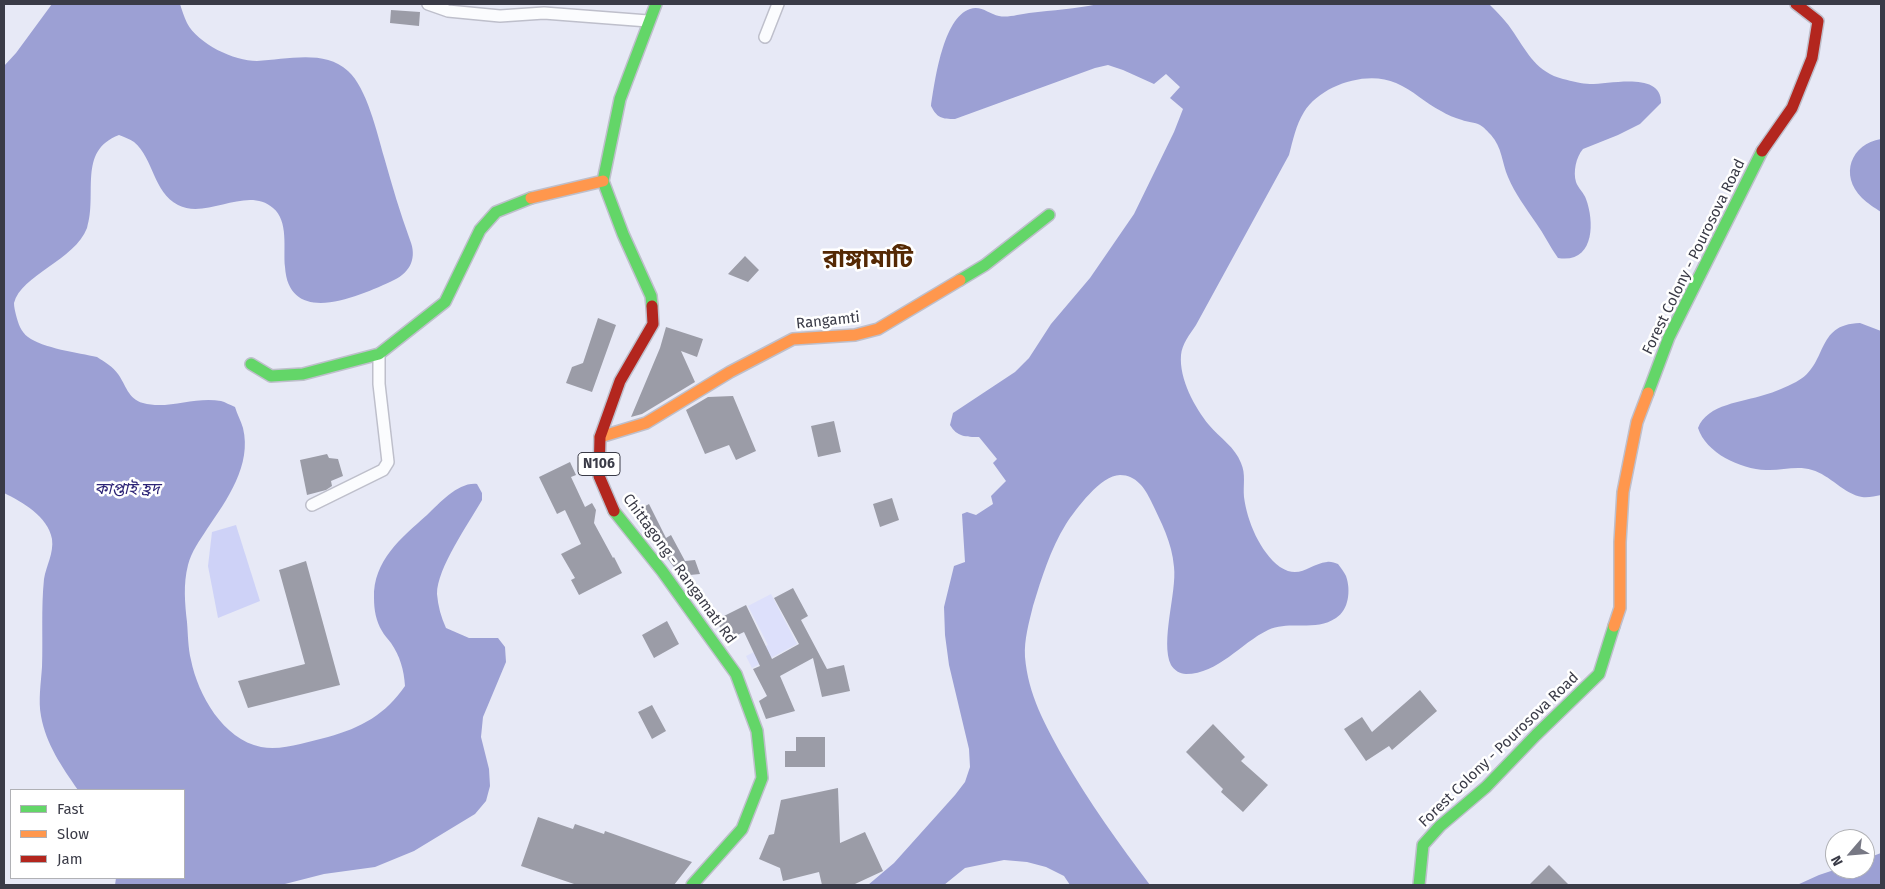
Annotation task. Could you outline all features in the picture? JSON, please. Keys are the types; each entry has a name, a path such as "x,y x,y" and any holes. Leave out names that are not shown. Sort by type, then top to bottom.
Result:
{"main road":[{"path":"251,364 271,376 304,374 379,354 446,302 480,230 496,212 525,199 603,181 620,99 656,4"},
{"name":"Forest Colony - Pourosova Road","path":"1419,885 1423,845 1440,826 1486,787 1599,674 1620,608 1620,542 1623,492 1637,422 1673,328 1758,156 1792,108 1812,58 1818,21 1796,4"},
{"name":"Chittagong - Rangamati Rd","path":"603,181 623,234 651,296 653,324 620,381 600,437 599,476 614,511 662,570 736,674 757,731 762,778 742,829 692,885"},
{"name":"Rangamti","path":"600,437 646,423 730,372 793,339 855,335 878,329 985,265 1049,215"}],"street":[{"path":"428,4 448,11 500,16 544,13 648,21"},
{"path":"765,37 778,4"},
{"path":"312,504 383,470 388,462 379,384 379,354"}],"shaded area":[{"path":"236,525 260,601 218,618 208,566 212,532"},
{"path":"771,594 797,644 752,668 746,656 768,645 748,606"}],"water":[{"name":"কাপ্তাই হ্রদ","path":"52,4 180,4 192,31 208,44 228,55 257,61 304,57 328,60 348,71 361,88 375,124 396,199 412,246 411,263 400,277 347,299 313,302 299,297 290,286 285,267 283,228 278,214 273,208 263,202 251,200 201,209 178,205 163,192 141,149 132,141 119,135 106,142 93,162 90,215 87,228 81,239 72,249 27,284 19,293 14,303 19,324 23,333 28,337 51,347 97,357 116,371 128,391 138,401 152,405 162,405 211,400 221,401 235,407 243,428 245,442 241,469 230,494 191,555 185,579 185,601 190,655 194,673 206,701 224,725 235,735 247,742 261,747 278,748 328,737 372,719 390,705 405,686 404,674 397,653 378,623 374,598 378,573 390,551 444,499 463,486 477,484 482,493 482,500 448,559 438,583 437,594 446,628 469,638 498,638 505,647 506,662 483,717 481,737 489,769 490,786 486,801 475,814 414,851 375,867 324,874 281,885 115,885 116,879 185,879 185,789 77,789 51,746 43,726 40,698 43,590 52,549 52,539 50,531 40,517 26,505 4,493 4,66 16,53"},
{"path":"1098,4 1489,4 1508,25 1534,61 1546,72 1563,79 1587,84 1645,83 1659,93 1661,103 1640,124 1583,149 1581,152 1576,165 1575,178 1589,209 1591,230 1589,240 1579,255 1570,258 1558,258 1514,189 1495,140 1481,126 1448,115 1402,86 1384,79 1359,79 1345,82 1321,94 1312,102 1299,122 1289,155 1185,343 1181,355 1181,364 1185,383 1198,410 1209,425 1235,452 1243,467 1244,497 1248,516 1251,526 1266,553 1280,567 1293,572 1299,572 1321,563 1332,562 1338,564 1348,581 1348,599 1344,610 1336,618 1328,622 1276,627 1268,630 1209,669 1198,673 1186,674 1177,671 1171,665 1167,644 1174,567 1166,533 1143,487 1131,477 1113,476 1097,487 1076,510 1055,544 1033,606 1026,637 1025,657 1034,696 1056,745 1094,806 1150,885 1070,885 1064,876 1046,867 1027,862 1004,860 965,868 944,885 868,885 894,863 955,795 965,782 970,767 969,749 949,665 944,607 954,566 965,562 962,514 967,512 976,515 993,504 991,496 1006,481 993,463 997,459 979,437 962,436 953,429 950,425 953,413 1015,372 1029,358 1051,324 1090,278 1134,214 1174,132 1183,109 1170,98 1180,87 1166,74 1154,84 1108,65 955,119 943,118 935,113 931,106 938,66 953,24 970,9 978,8 1006,17"},
{"path":"1881,139 1881,212 1864,200 1855,189 1850,171 1856,154 1862,147"},
{"path":"1860,323 1881,331 1881,495 1862,497 1855,495 1819,472 1812,470 1795,468 1766,470 1746,467 1725,458 1708,445 1698,428 1709,414 1726,405 1768,394 1796,382 1806,375 1813,366 1823,346 1835,330 1845,325"},
{"path":"1881,853 1881,885 1797,885 1825,873 1825,879 1875,879 1875,855"}],"building":[{"path":"391,10 420,12 419,26 390,23"},
{"path":"745,256 759,270 748,282 728,274"},
{"path":"598,318 616,325 592,392 566,383 572,367 583,363"},
{"path":"666,327 703,339 697,357 681,351 695,382 642,414 631,417 660,348"},
{"path":"733,396 756,451 736,460 729,445 705,454 686,410 708,397"},
{"path":"834,421 841,452 818,457 811,426"},
{"path":"327,454 329,458 338,459 343,476 331,481 332,486 326,490 307,495 300,460"},
{"path":"570,462 576,475 571,477 585,507 592,503 596,510 594,523 622,573 579,595 571,580 575,578 561,554 581,544 565,510 557,514 539,477"},
{"path":"892,498 899,520 880,527 873,504"},
{"path":"649,504 666,538 671,535 685,561 695,560 700,574 690,575 683,579 641,524 634,512"},
{"path":"306,561 340,685 248,708 238,681 305,664 279,570"},
{"path":"793,588 808,616 801,620 827,669 844,665 850,691 822,697 813,658 780,676 795,711 766,719 759,701 767,696 753,669 760,666 744,632 727,640 716,620 746,605 772,659 799,644 774,598"},
{"path":"667,621 679,644 654,658 642,635"},
{"path":"1420,690 1437,711 1392,750 1389,746 1366,761 1344,729 1362,717 1372,732"},
{"path":"652,705 666,731 652,739 638,712"},
{"path":"1213,724 1245,757 1241,761 1268,785 1243,812 1221,792 1223,789 1186,752"},
{"path":"796,737 825,737 825,767 785,767 785,751 796,751"},
{"path":"838,788 840,843 865,832 883,871 855,884 845,885 822,885 819,872 783,881 780,868 759,859 769,835 774,834 781,800"},
{"path":"538,817 573,829 575,824 604,834 605,831 692,862 674,885 577,885 521,866"},
{"path":"1549,865 1569,885 1529,885"}],"traffic: fast":[{"path":"652,306 651,296 623,234 603,181 620,99 656,4"},
{"path":"1648,393 1669,337 1762,151"},
{"path":"251,364 271,376 303,374 379,354 445,302 480,230 496,212 531,198"},
{"path":"960,280 985,265 1049,215"},
{"path":"614,511 662,571 736,674 757,731 762,778 742,829 692,885"},
{"path":"1419,885 1423,845 1440,826 1486,787 1599,674 1614,626"}],"traffic: slow":[{"path":"531,198 603,181"},
{"path":"600,437 646,423 730,372 793,339 855,335 878,329 960,280"},
{"path":"1614,626 1620,608 1620,542 1623,492 1637,422 1648,393"}],"traffic: jam":[{"path":"1762,151 1792,108 1812,58 1818,21 1796,4"},
{"path":"614,511 599,476 600,437 620,381 653,324 652,306"}],"district":[{"name":"রাঙ্গামাটি","path":"868,260"}]}
